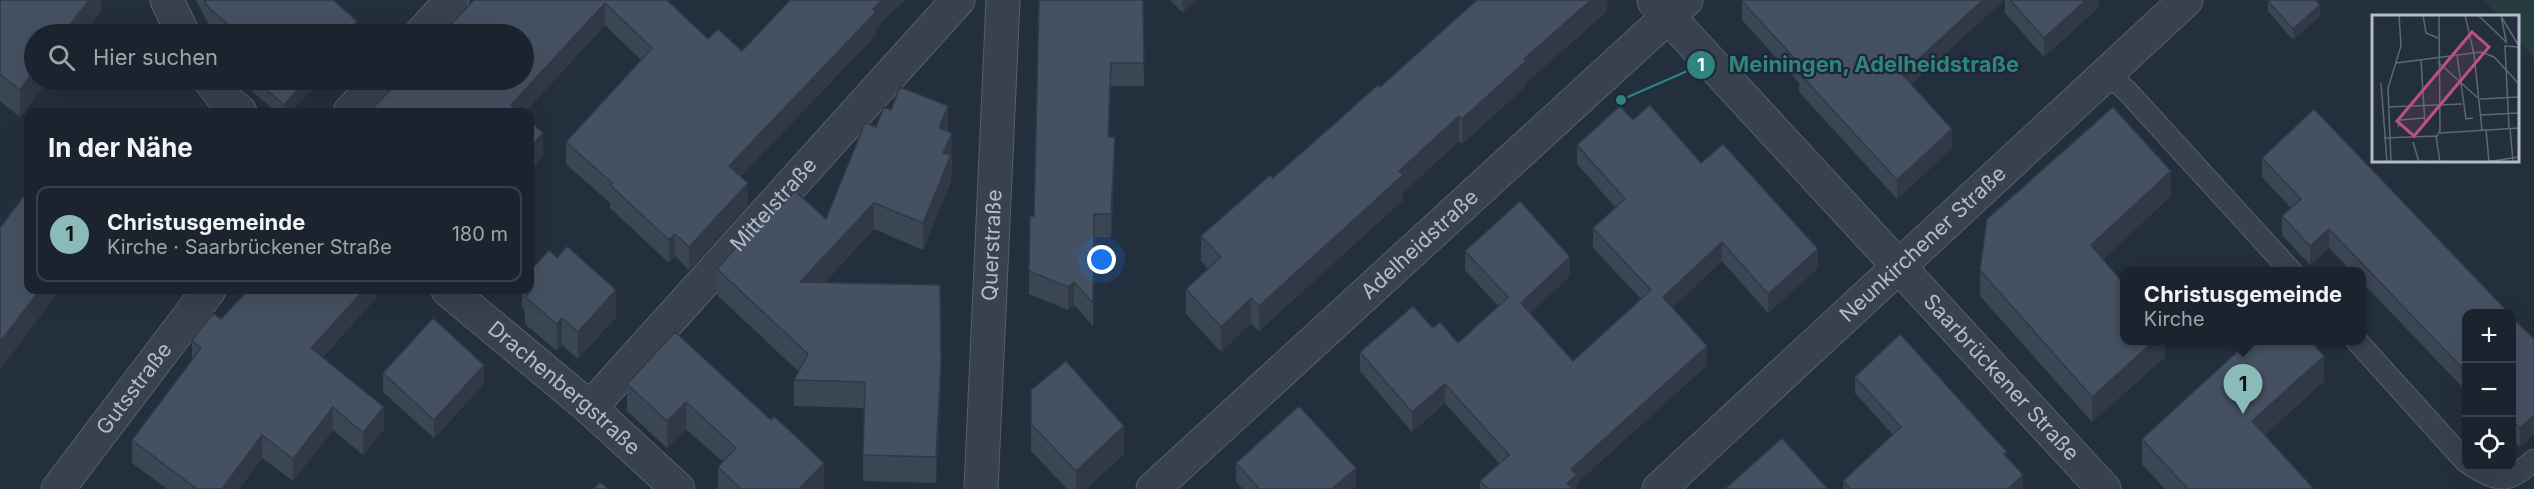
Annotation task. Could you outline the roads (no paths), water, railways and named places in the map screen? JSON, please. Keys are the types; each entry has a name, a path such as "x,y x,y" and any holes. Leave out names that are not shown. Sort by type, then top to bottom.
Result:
{"street":[{"path":"167,0 178,24"},
{"path":"430,24 452,0"},
{"name":"Mittelstraße","path":"590,408 958,0"},
{"name":"Querstraße","path":"981,489 1003,0"},
{"name":"Neunkirchener Straße","path":"1659,489 2186,0"},
{"name":"Saarbrückener Straße","path":"1669,5 1899,267 2104,489"},
{"name":"Adelheidstraße","path":"1153,489 1669,5"},
{"path":"218,90 235,108"},
{"path":"354,108 371,90"},
{"name":"Gutsstraße","path":"58,489 206,294"},
{"name":"Drachenbergstraße","path":"453,294 590,408 678,489"}],"lane":[{"path":"2108,74 2127,91 2287,267"},
{"path":"2361,345 2462,458"},
{"path":"2481,471 2493,478 2516,476 2534,460"}],"place":[{"name":"Meiningen, Adelheidstraße","path":"1621,100"},
{"name":"Christusgemeinde","path":"2243,414"}]}
